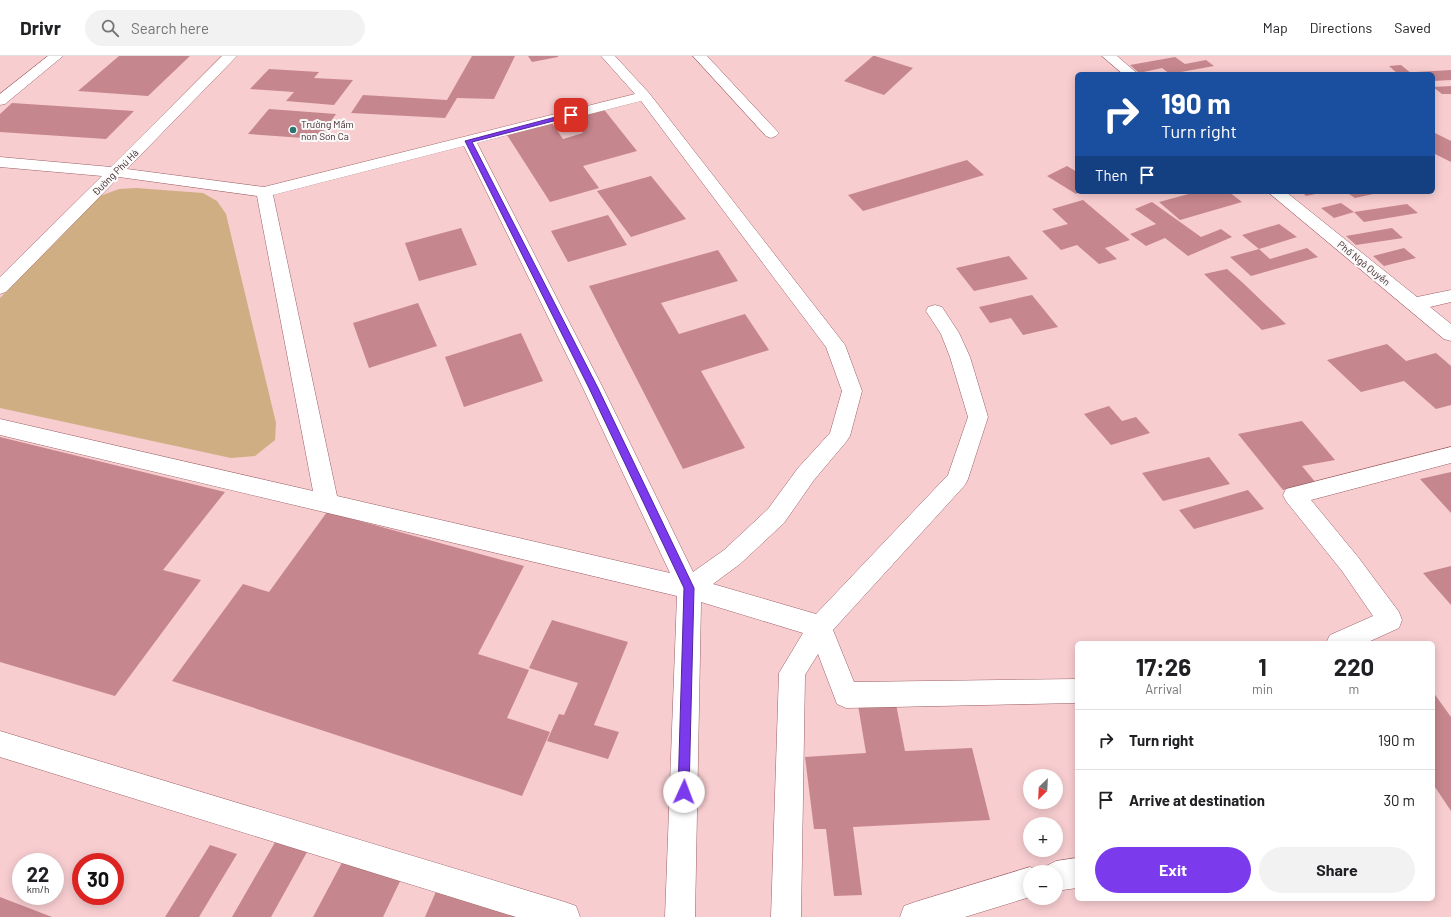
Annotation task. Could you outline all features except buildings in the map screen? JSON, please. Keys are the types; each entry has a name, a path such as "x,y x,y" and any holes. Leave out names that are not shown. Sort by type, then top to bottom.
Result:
{"street":[{"path":"0,101 56,56"},
{"name":"Đường Phú Hà","path":"0,288 230,56"},
{"path":"608,56 644,96 835,344 852,391 839,436 806,474 776,516 732,557 689,588"},
{"path":"700,56 772,133"},
{"path":"1109,56 1129,72"},
{"path":"0,162 115,172 264,192 644,96"},
{"path":"468,141 593,388 689,588 680,917"},
{"path":"264,192 327,504"},
{"name":"Phố Ngô Quyền","path":"1278,194 1451,334"},
{"path":"1414,304 1451,296"},
{"path":"786,917 792,673 820,627 957,479 978,417 960,357 950,333 935,311"},
{"path":"0,427 689,588 820,627"},
{"path":"1343,641 1390,620 1350,564 1294,495 1451,455"},
{"path":"820,627 846,695 1075,691"},
{"path":"0,744 566,917"},
{"path":"1063,875 1075,873"},
{"path":"914,917 1023,884"}],"shaded area":[{"path":"136,188 203,193 217,201 226,214 276,423 275,440 255,456 231,458 0,408 0,298 100,196 119,189"}],"place":[{"name":"Trường Mầm non Sơn Ca","path":"293,130"}],"route":[{"path":"571,115 468,141 593,388 689,588 684,792"}]}
